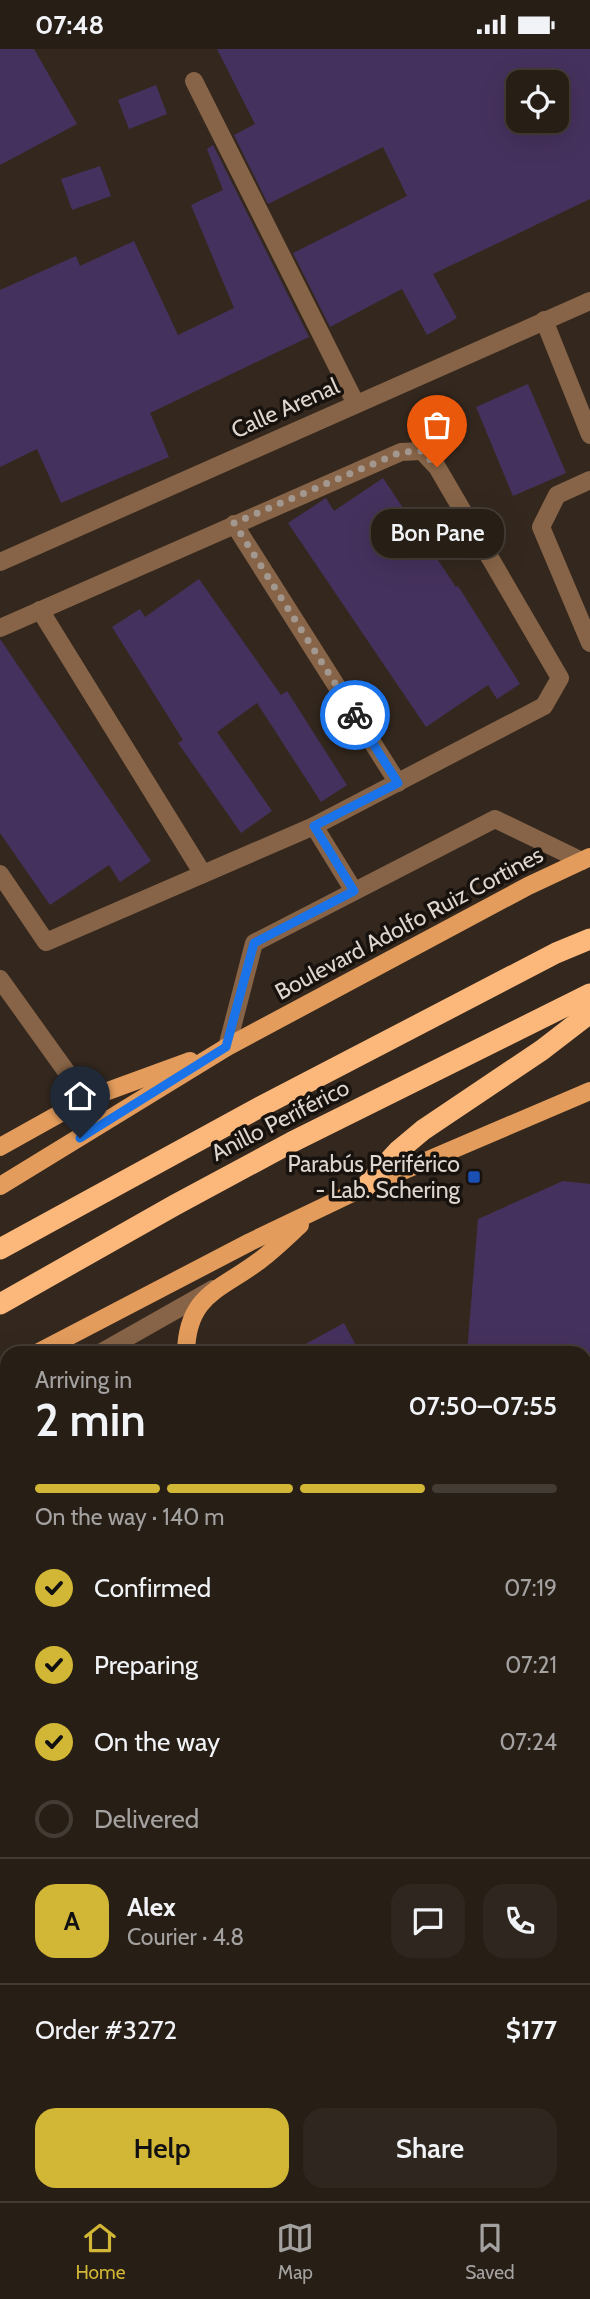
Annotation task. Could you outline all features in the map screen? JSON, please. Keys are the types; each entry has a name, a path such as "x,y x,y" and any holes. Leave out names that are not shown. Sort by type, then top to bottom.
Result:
{"highway":[{"name":"Anillo Periférico","path":"8,1244 272,1101 543,960 590,939"},
{"name":"Anillo Periférico","path":"0,1304 292,1142 590,994"},
{"path":"365,1187 398,1151 423,1130 542,1050 590,1013"}],"main road":[{"name":"Boulevard Adolfo Ruiz Cortines","path":"0,1186 226,1047 528,886 586,859"},
{"path":"0,1147 86,1099 226,1047"},
{"path":"50,1346 318,1209 590,1091"},
{"path":"187,1346 196,1311 216,1287 259,1261 318,1209"}],"street":[{"path":"194,81 356,404"},
{"name":"Calle Arenal","path":"2,557 590,300"},
{"path":"544,320 590,435"},
{"path":"0,628 234,523 401,452 422,451 437,467 561,678 544,706 398,783 314,826 46,942 0,874"},
{"path":"590,480 557,495 541,527 590,643"},
{"path":"234,523 398,783"},
{"path":"40,610 203,874"},
{"path":"226,1047 254,943 495,819 586,859"},
{"path":"314,826 354,891"},
{"path":"0,979 86,1099"},
{"path":"112,1346 216,1287"}],"building":[{"path":"0,49 34,49 77,124 0,165"},
{"path":"217,49 590,49 590,199 433,274 457,318 427,335 402,289 330,327 293,253 407,196 383,147 268,204 234,135 255,124"},
{"path":"156,85 167,114 129,129 118,100"},
{"path":"213,145 309,337 150,413 169,457 61,503 37,449 0,467 0,290 76,256 80,266 134,241 178,335 234,308 191,205 223,190 207,149"},
{"path":"100,166 111,196 72,210 61,179"},
{"path":"528,384 566,473 513,496 476,407"},
{"path":"383,478 456,587 458,586 520,684 497,699 488,685 426,727 288,523 326,498 334,511"},
{"path":"199,579 281,695 287,691 347,785 321,802 257,703 217,732 272,811 241,833 178,743 183,740 112,627 140,609 145,617"},
{"path":"0,639 151,861 120,882 109,865 50,905 0,833"},
{"path":"563,1181 590,1184 590,1346 468,1346 478,1219"},
{"path":"344,1323 356,1346 302,1346"}],"way so far":[{"path":"355,715 234,523 401,452 422,451 437,467"}],"place":[{"name":"Bon Pane","path":"437,467"},
{"name":"Parabús Periférico - Lab. Schering","path":"474,1177"}],"route":[{"path":"80,1138 226,1047 254,943 354,891 314,826 398,783 355,715"}]}
